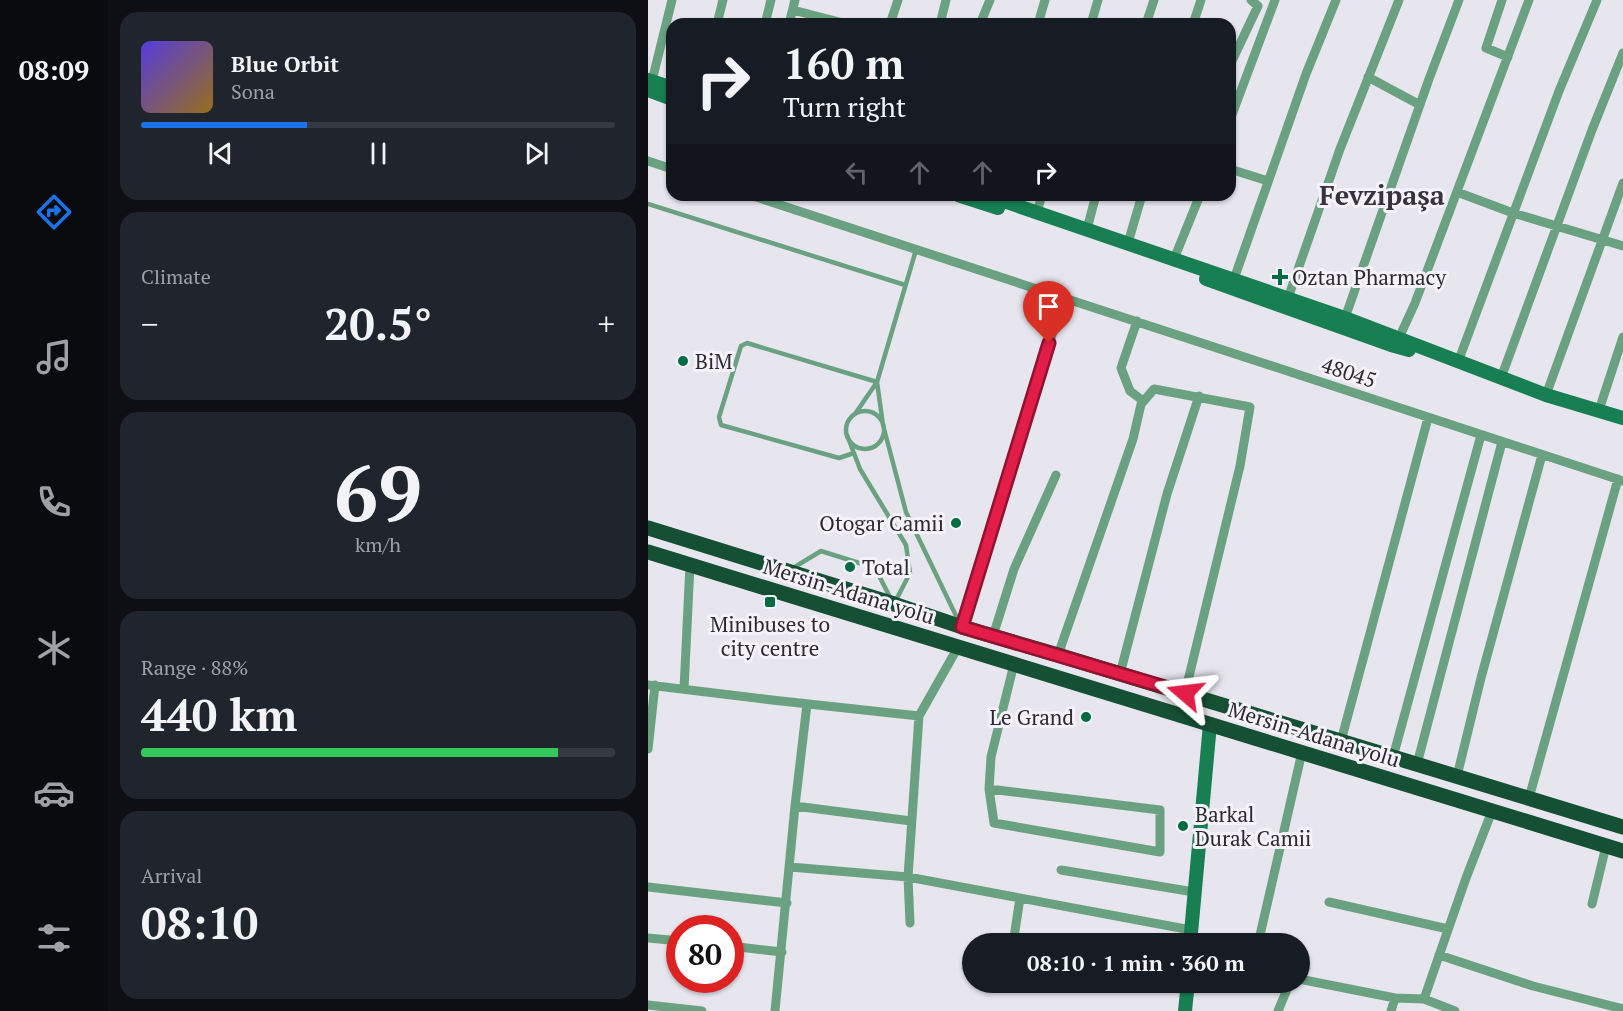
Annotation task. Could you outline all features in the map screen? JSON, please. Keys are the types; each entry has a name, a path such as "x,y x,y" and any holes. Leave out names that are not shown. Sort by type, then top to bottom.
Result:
{"highway":[{"name":"Mersin-Adana yolu","path":"648,528 962,627 1623,827"},
{"name":"Mersin-Adana yolu","path":"651,556 690,565 1623,851"}],"main road":[{"path":"649,84 666,87"},
{"path":"649,84 666,95"},
{"path":"976,201 1172,267 1391,345 1458,362"},
{"path":"1005,201 1345,318 1546,395 1623,418"},
{"path":"1191,933 1209,724"},
{"path":"1185,1011 1186,993"}],"street":[{"path":"667,18 672,0"},
{"path":"718,18 723,0"},
{"path":"766,18 771,0"},
{"path":"892,18 898,0"},
{"path":"942,18 946,0"},
{"path":"982,18 990,0"},
{"path":"1040,18 1045,0"},
{"path":"1093,18 1098,0"},
{"path":"1148,18 1154,0"},
{"path":"1195,18 1201,0"},
{"path":"1236,52 1258,6 1251,0"},
{"path":"1236,104 1275,0"},
{"path":"1234,279 1306,74 1336,0"},
{"path":"1288,298 1340,149 1398,0"},
{"path":"1345,318 1459,0"},
{"path":"1502,0 1486,48 1508,57"},
{"path":"1399,338 1415,303 1529,0"},
{"path":"1458,362 1559,91 1597,0"},
{"path":"794,5 831,18"},
{"path":"649,84 666,22"},
{"path":"1501,378 1623,53"},
{"path":"1368,77 1420,105"},
{"path":"648,161 666,167"},
{"path":"1236,172 1268,182"},
{"path":"1546,395 1623,183"},
{"path":"1456,192 1513,213 1623,246"},
{"name":"48045","path":"768,201 1620,480"},
{"path":"1037,213 1040,201"},
{"path":"1087,229 1094,201"},
{"path":"1128,243 1140,201"},
{"path":"1174,259 1198,201"},
{"path":"962,627 1063,299"},
{"path":"1137,321 1121,368 1130,391 1142,400 1142,403"},
{"path":"1599,410 1623,337"},
{"path":"1058,655 1133,439 1142,403 1154,389 1250,407 1240,466 1185,693"},
{"path":"1120,674 1167,494 1199,396"},
{"path":"1341,741 1428,418"},
{"path":"1394,757 1481,435"},
{"path":"1417,764 1502,442"},
{"path":"1457,777 1481,678 1542,454"},
{"path":"993,636 1014,568 1056,475"},
{"path":"1529,798 1620,480"},
{"path":"684,689 690,565"},
{"path":"910,923 908,878 919,716 958,647"},
{"path":"989,789 1160,810 1160,852 994,823 989,789 991,757 1014,664"},
{"path":"648,749 652,685 919,716"},
{"path":"775,1011 807,704"},
{"path":"1261,933 1302,752"},
{"path":"795,806 912,821"},
{"path":"1424,999 1492,811"},
{"path":"1592,904 1606,846"},
{"path":"790,867 908,878 1020,898 1173,933"},
{"path":"1060,870 1194,892"},
{"path":"648,887 787,903"},
{"path":"1015,933 1020,898"},
{"path":"1329,902 1448,929"},
{"path":"648,938 666,940"},
{"path":"744,948 782,952"},
{"path":"1439,955 1533,986 1623,1009"},
{"path":"1310,981 1395,998 1424,999 1455,1011"},
{"path":"1278,1011 1285,993"},
{"path":"1391,1011 1395,998"},
{"path":"648,1005 702,1011"}],"lane":[{"path":"648,204 905,285"},
{"path":"894,604 910,573 906,545 860,469 847,435 847,423 877,382 916,250"},
{"path":"854,453 839,458 722,425 719,417 741,346 747,343 877,382"},
{"path":"877,382 883,425 906,512 962,627"},
{"path":"847,435 849,440 860,448 873,447 882,438 883,425 872,412 855,414"},
{"path":"788,571 821,551 875,568 894,604"}],"place":[{"name":"Oztan Pharmacy","path":"1280,277"},
{"name":"BiM","path":"683,361"},
{"name":"Otogar Camii","path":"956,523"},
{"name":"Total","path":"850,567"},
{"name":"Minibuses to city centre","path":"770,602"},
{"name":"Le Grand","path":"1086,717"},
{"name":"Barkal Durak Camii","path":"1183,826"}],"district":[{"name":"Fevzipaşa","path":"1382,195"}],"route":[{"path":"1049,343 962,627 1185,693"}]}
